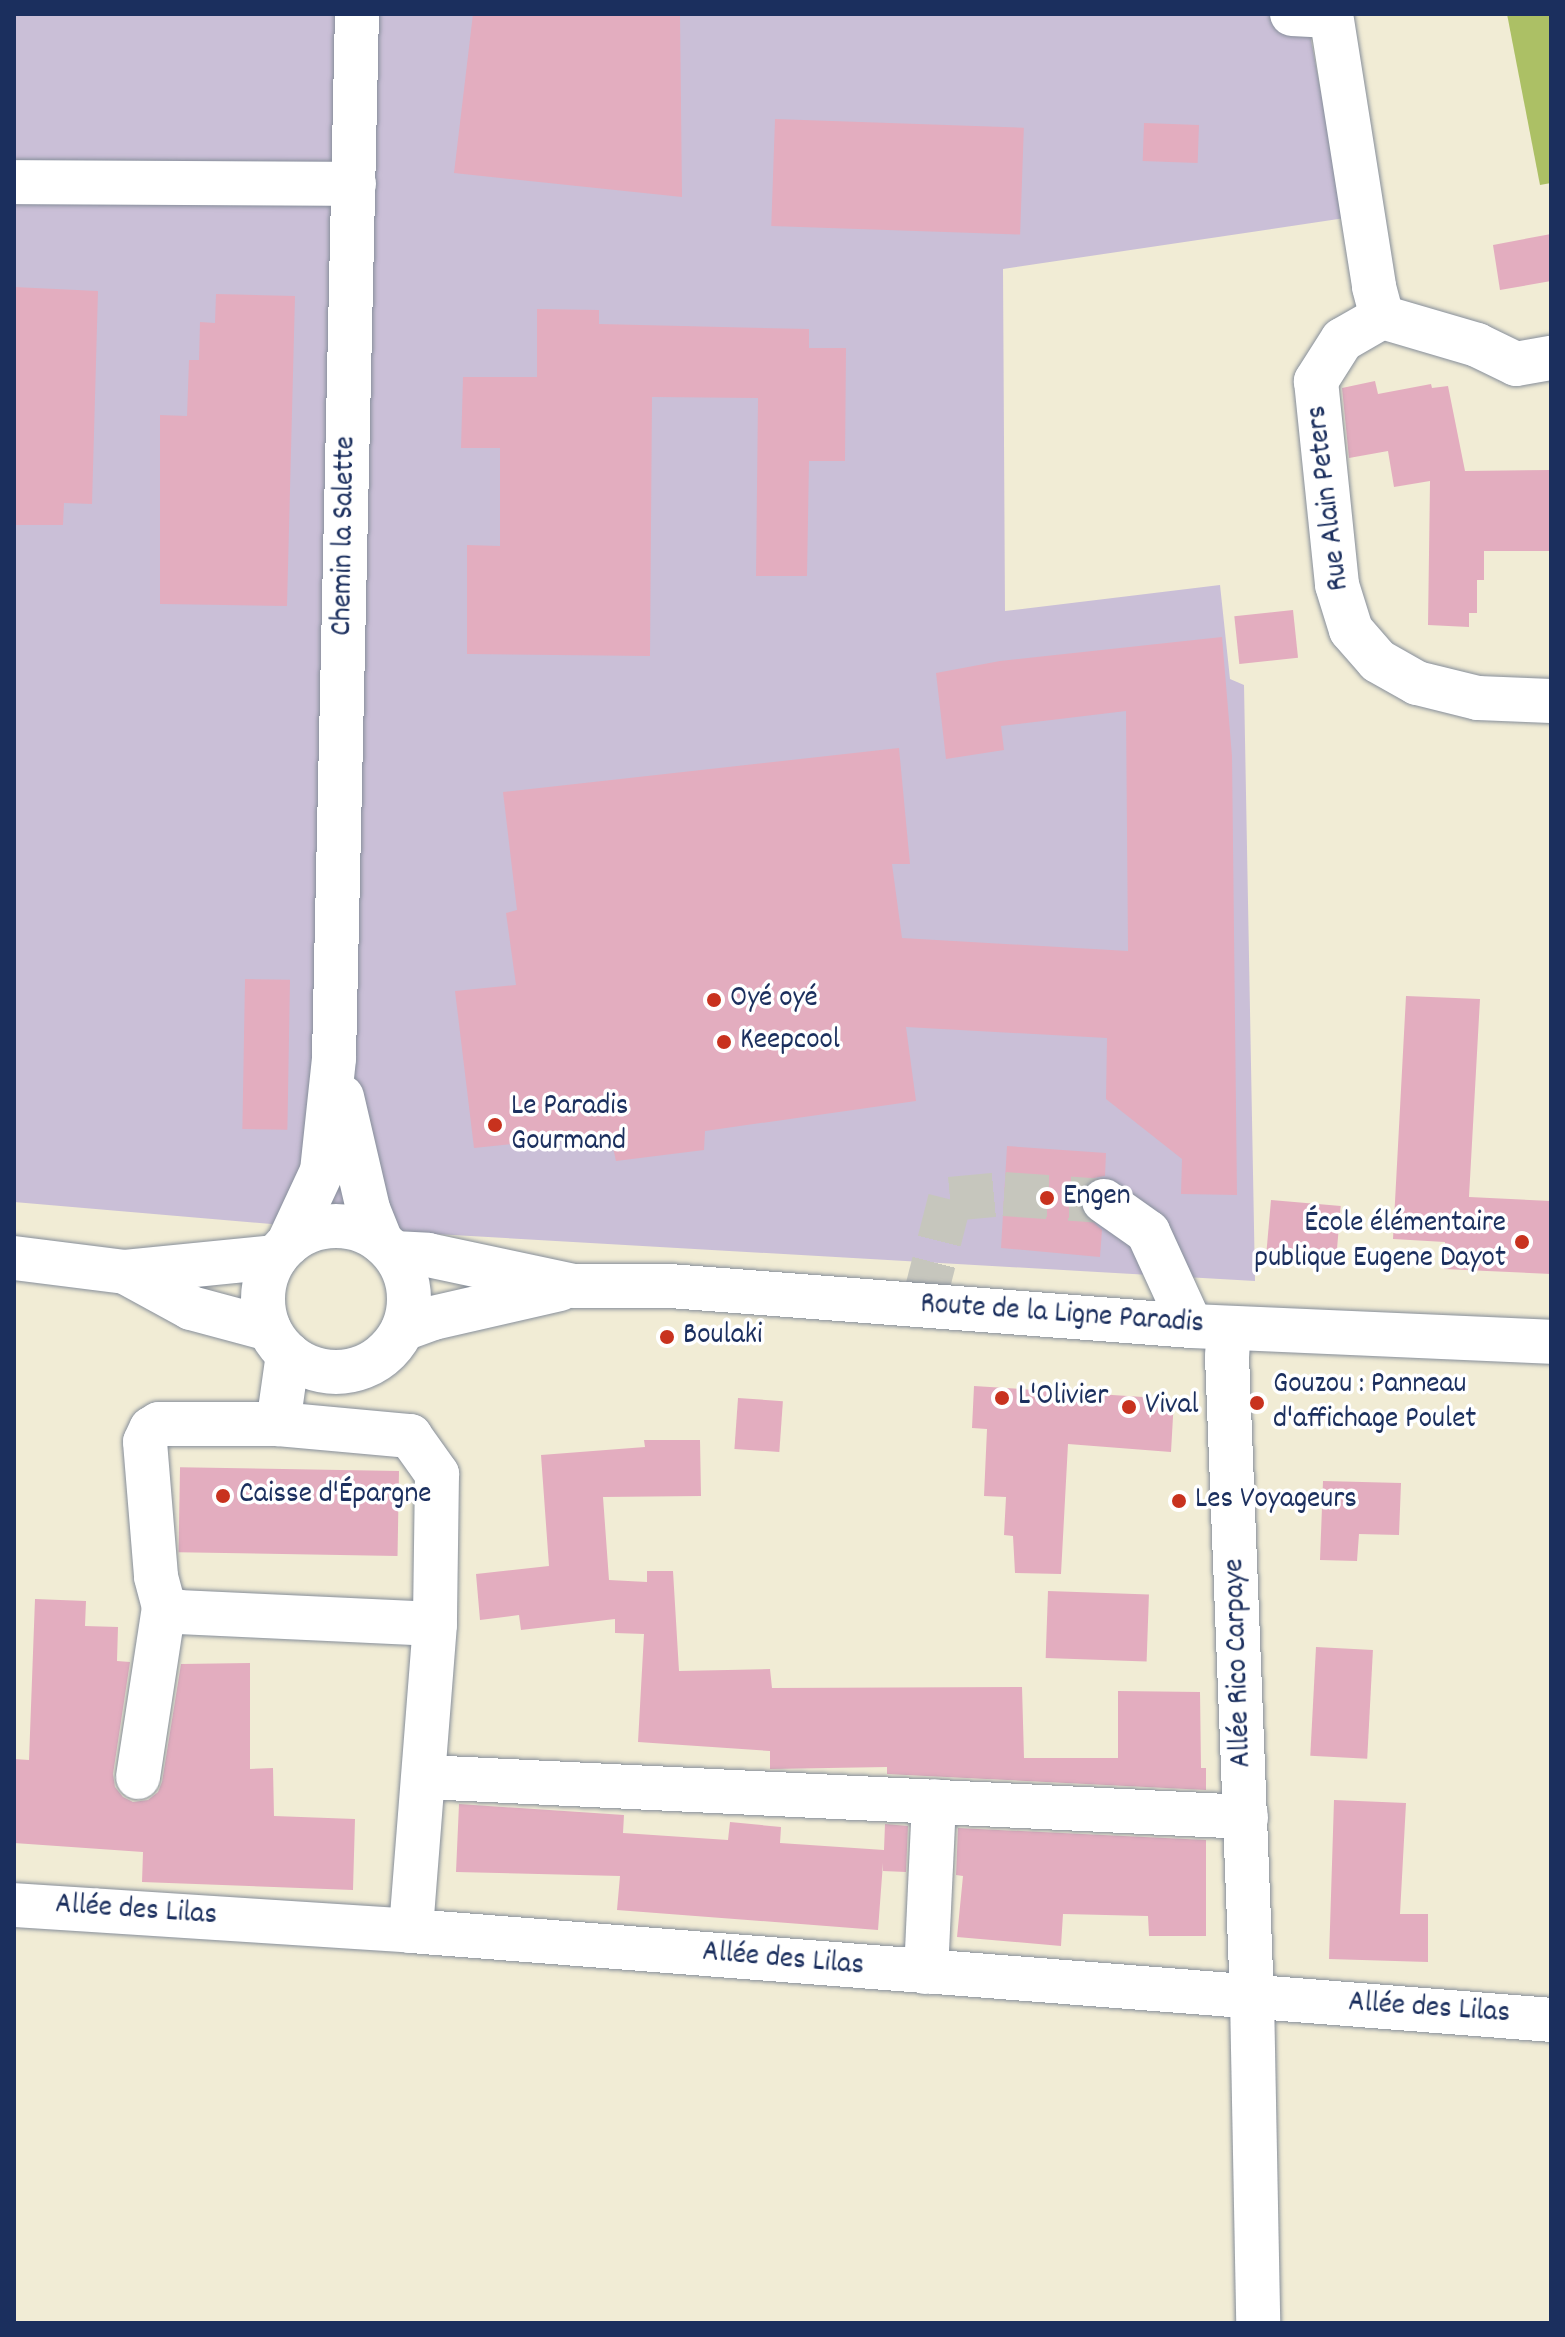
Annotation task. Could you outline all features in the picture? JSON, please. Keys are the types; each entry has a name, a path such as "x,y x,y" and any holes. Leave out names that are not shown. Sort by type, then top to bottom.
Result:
{"street":[{"name":"Chemin la Salette","path":"282,1251 322,1171 334,1058 357,14"},
{"path":"1318,15 1382,317 1477,345 1516,364 1551,358"},
{"path":"14,182 354,184"},
{"name":"Rue Alain Peters","path":"1382,317 1342,340 1316,381 1337,585 1351,630 1378,661 1417,683 1478,698 1551,701"},
{"name":"Chemin la Salette","path":"334,1058 357,1168 387,1247"},
{"path":"1104,1201 1148,1232 1210,1327"},
{"path":"125,1272 191,1308 279,1342 314,1369 344,1372 373,1362 396,1342 403,1329 408,1313 407,1281 387,1247 351,1227 317,1228 282,1251 268,1270 263,1300 279,1342 278,1424"},
{"name":"Route de la Ligne Paradis","path":"387,1247 574,1286 670,1286 1210,1327 1551,1342"},
{"path":"14,1258 125,1272 282,1251"},
{"name":"Route de la Ligne Paradis","path":"403,1329 433,1318 574,1286"},
{"name":"Allée Rico Carpaye","path":"1210,1327 1227,1356 1252,1997 1258,2323"},
{"path":"138,1777 164,1607 156,1577 145,1442 151,1429 159,1424 278,1424 410,1436 437,1474 435,1624 426,1777 411,1931"},
{"path":"164,1607 179,1612 435,1624"},
{"path":"426,1777 1246,1817"},
{"path":"926,1972 934,1801"},
{"name":"Allée des Lilas","path":"14,1905 411,1931 1551,2020"}],"shaded area":[{"path":"14,14 1306,14 1345,218 1003,269 1005,611 1220,585 1230,679 1244,685 1255,1281 294,1226 14,1202"}],"green space":[{"path":"1507,14 1551,14 1551,183 1540,185"}],"building":[{"path":"473,14 680,14 682,197 454,173"},
{"path":"775,119 1024,128 1020,235 771,226"},
{"path":"1144,123 1199,125 1198,163 1143,161"},
{"path":"1551,234 1551,281 1500,290 1493,245"},
{"path":"14,287 98,291 92,504 64,503 63,525 14,525"},
{"path":"216,294 295,296 287,606 160,604 160,415 187,416 189,360 199,360 200,322 215,323"},
{"path":"537,309 599,310 599,324 809,329 809,348 846,348 845,461 809,461 807,576 756,576 758,398 652,397 650,656 467,654 467,545 500,546 500,448 461,448 463,377 537,377"},
{"path":"1375,381 1378,394 1431,384 1432,388 1448,386 1465,471 1551,470 1551,551 1484,551 1484,580 1477,580 1477,613 1469,613 1469,627 1428,625 1430,481 1394,487 1388,451 1349,458 1342,388"},
{"path":"1293,610 1298,658 1239,664 1234,616"},
{"path":"1222,637 1232,756 1237,1195 1181,1194 1182,1159 1106,1099 1107,1038 906,1027 916,1101 705,1131 704,1150 616,1161 610,1134 474,1148 455,991 516,985 506,913 517,910 503,792 899,748 910,864 892,864 902,938 1128,951 1126,711 1001,726 1004,750 946,759 936,673 1000,661"},
{"path":"245,979 290,980 287,1130 242,1129"},
{"path":"1406,996 1480,999 1469,1197 1551,1201 1551,1274 1444,1269 1445,1242 1393,1239"},
{"path":"1007,1146 1106,1153 1105,1176 1094,1178 1084,1186 1079,1200 1082,1212 1102,1230 1100,1257 1001,1248"},
{"path":"1271,1200 1341,1206 1336,1260 1266,1254"},
{"path":"974,1386 1174,1399 1171,1452 1068,1444 1061,1574 1015,1573 1013,1536 1004,1535 1006,1497 984,1496 987,1429 972,1428"},
{"path":"738,1398 783,1401 779,1452 734,1449"},
{"path":"644,1440 700,1440 701,1496 603,1497 609,1580 647,1582 647,1571 673,1571 679,1671 770,1669 772,1688 1022,1687 1024,1758 1118,1758 1118,1691 1200,1692 1201,1768 1206,1768 1206,1790 887,1774 887,1767 770,1769 770,1751 638,1742 644,1634 615,1633 615,1619 521,1630 519,1615 480,1620 476,1574 549,1566 541,1455 645,1447"},
{"path":"180,1467 399,1471 398,1556 179,1552"},
{"path":"1323,1481 1401,1483 1399,1535 1359,1534 1357,1561 1320,1560"},
{"path":"1048,1591 1149,1595 1147,1661 1046,1658"},
{"path":"35,1599 86,1601 85,1626 118,1627 117,1661 130,1662 113,1774 115,1787 123,1797 133,1802 148,1800 158,1792 162,1782 181,1664 250,1663 250,1769 273,1768 274,1816 355,1819 353,1890 142,1882 143,1852 14,1843 14,1759 29,1760"},
{"path":"1316,1647 1373,1650 1367,1759 1310,1756"},
{"path":"1334,1800 1406,1803 1400,1914 1428,1914 1428,1962 1329,1959"},
{"path":"459,1804 624,1815 623,1833 728,1840 730,1822 781,1827 780,1843 884,1850 885,1824 908,1826 906,1872 883,1871 883,1863 878,1930 617,1910 620,1876 456,1872"},
{"path":"958,1828 1206,1840 1206,1936 1149,1936 1148,1916 1063,1914 1061,1946 957,1937 963,1876 956,1875"}],"tunnel":[{"path":"923,1305 950,1199 1004,1194 1104,1201"}],"place":[{"name":"Oyé oyé","path":"714,1000"},
{"name":"Keepcool","path":"724,1042"},
{"name":"Le Paradis Gourmand","path":"495,1125"},
{"name":"Engen","path":"1047,1198"},
{"name":"École élémentaire publique Eugene Dayot","path":"1522,1242"},
{"name":"Boulaki","path":"667,1337"},
{"name":"L'Olivier","path":"1002,1398"},
{"name":"Gouzou : Panneau d'affichage Poulet","path":"1257,1403"},
{"name":"Vival","path":"1129,1407"},
{"name":"Caisse d'Épargne","path":"223,1496"},
{"name":"Les Voyageurs","path":"1179,1501"}]}
